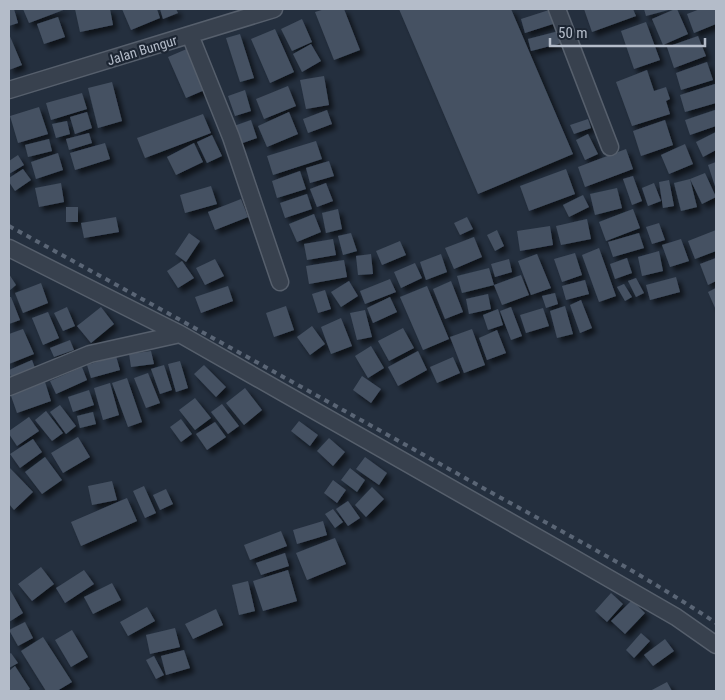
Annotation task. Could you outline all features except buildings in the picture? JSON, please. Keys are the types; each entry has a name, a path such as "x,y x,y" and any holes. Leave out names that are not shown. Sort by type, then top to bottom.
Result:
{"street":[{"name":"Jalan Bungur","path":"9,90 274,9"},
{"path":"557,9 610,147"},
{"path":"190,35 232,138 280,282"},
{"path":"9,248 180,334 570,556 676,618 716,646"},
{"path":"9,387 90,354 180,334"}],"railway":[{"path":"9,226 589,546 653,583 716,623"}]}
